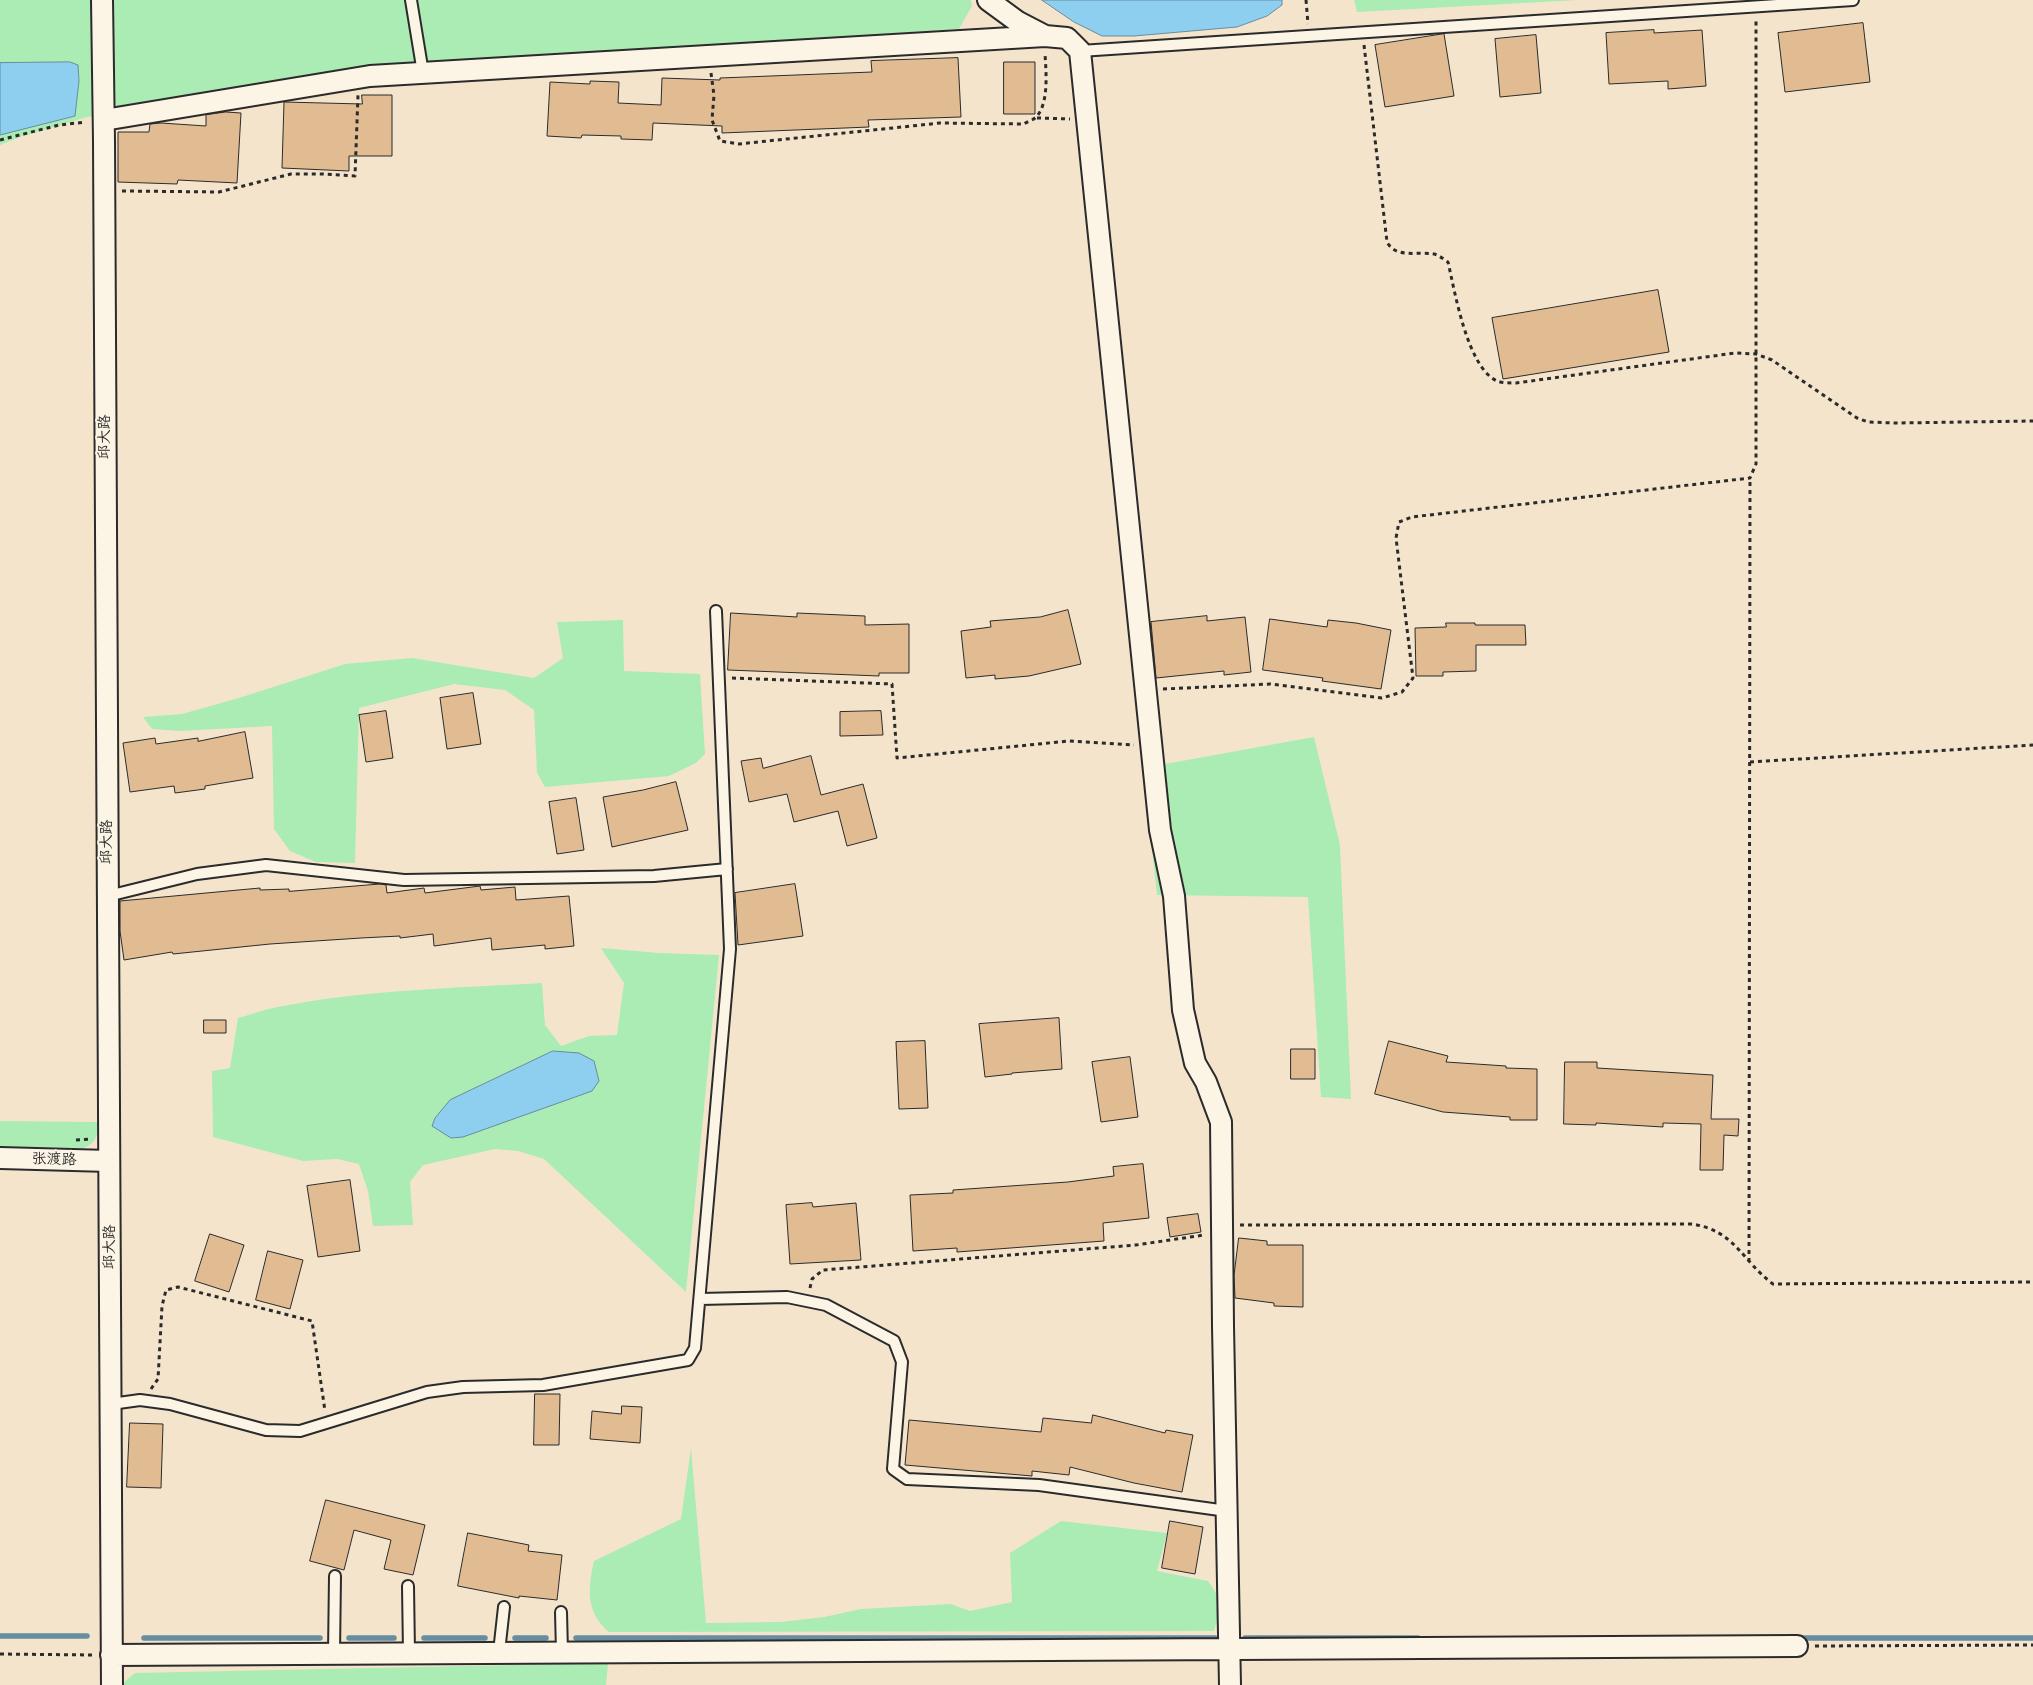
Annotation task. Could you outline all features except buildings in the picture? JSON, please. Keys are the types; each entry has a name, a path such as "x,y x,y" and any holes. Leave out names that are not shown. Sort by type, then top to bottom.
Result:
{"street":[{"name":"邱大路","path":"102,0 112,1685"},
{"path":"988,0 1018,22 1045,36"},
{"path":"104,120 358,78 423,73 1045,36 1067,38 1080,51 1160,830 1174,896 1183,1010 1195,1062 1206,1082 1221,1122 1230,1685"},
{"name":"张渡路","path":"0,1158 109,1161"},
{"path":"112,1655 1797,1646"}],"lane":[{"path":"411,0 423,73"},
{"path":"1080,51 1756,3 1853,0"},
{"path":"111,1404 140,1400 170,1404 266,1430 300,1431 426,1392 463,1387 543,1384 688,1360 696,1348 730,949 716,611"},
{"path":"108,896 197,874 266,865 404,880 654,876 727,868"},
{"path":"700,1299 787,1297 826,1305 894,1341 902,1362 894,1469 907,1479 1038,1485 1227,1511"},
{"path":"334,1653 335,1576"},
{"path":"408,1586 409,1653"},
{"path":"499,1652 504,1607"},
{"path":"561,1612 562,1652"}],"path":[{"path":"1306,0 1309,36"},
{"path":"1749,1263 1750,478 1756,464 1756,3"},
{"path":"1362,32 1387,242 1397,252 1436,254 1448,262 1469,344 1476,360 1497,381 1516,383 1735,353 1756,354 1772,360 1857,418 1868,422 2033,420"},
{"path":"1036,118 1041,110 1046,84 1045,36"},
{"path":"705,56 713,78 712,120 720,141 739,144 940,123 1024,124 1036,118 1088,120"},
{"path":"104,191 219,192 290,174 355,176 358,78"},
{"path":"0,140 59,125 104,120"},
{"path":"1145,690 1270,684 1382,698 1402,692 1413,678 1396,538 1399,522 1422,516 1750,478"},
{"path":"719,678 892,684 897,758 1069,741 1151,746"},
{"path":"1750,762 2033,745"},
{"path":"806,1301 812,1279 823,1270 1136,1245 1222,1228 1691,1224 1706,1226 1732,1242 1749,1263 1773,1284 2033,1282"},
{"path":"140,1400 158,1379 162,1306 166,1290 178,1287 312,1321 327,1423"},
{"path":"1797,1646 2033,1645"},
{"path":"0,1654 112,1655"}],"green space":[{"path":"0,0 971,0 972,6 959,29 364,69 87,117 0,145"},
{"path":"1354,0 1579,0 1357,12"},
{"path":"623,620 624,671 700,674 705,754 696,763 669,776 545,787 537,773 534,710 505,690 454,684 359,708 355,863 316,862 290,851 274,829 272,726 180,731 152,729 143,717 182,714 345,664 412,658 534,678 563,658 557,622"},
{"path":"1314,737 1340,845 1351,1099 1321,1097 1308,897 1157,895 1143,768"},
{"path":"601,948 659,953 719,955 686,1292 544,1159 518,1151 495,1149 423,1165 410,1182 413,1225 373,1226 368,1191 359,1164 337,1159 303,1161 213,1137 212,1071 230,1068 238,1018 277,1007 347,996 412,990 542,983 545,1025 561,1046 589,1036 617,1035 624,983"},
{"path":"0,1121 99,1122 96,1138 84,1148 0,1147"},
{"path":"691,1448 706,1623 781,1622 824,1617 861,1609 951,1604 970,1611 1012,1602 1010,1553 1061,1521 1167,1533 1157,1571 1208,1581 1216,1593 1219,1605 1214,1631 609,1632 596,1616 590,1599 590,1581 594,1561 681,1519"},
{"path":"608,1663 606,1685 124,1685 123,1683 135,1673"}],"water":[{"path":"1042,0 1282,0 1282,5 1267,16 1237,27 1134,36 1102,36 1074,22"},
{"path":"70,62 78,65 79,81 75,116 0,135 0,63"},
{"path":"553,1051 579,1053 594,1061 599,1081 592,1091 463,1137 451,1138 432,1126 435,1118 450,1100"}],"waterway":[{"path":"0,1636 87,1636"},
{"path":"144,1638 320,1638"},
{"path":"349,1638 394,1638"},
{"path":"424,1638 485,1638"},
{"path":"515,1638 546,1638"},
{"path":"576,1638 1215,1638"},
{"path":"1245,1638 1418,1638"},
{"path":"1795,1638 2033,1638"}]}
